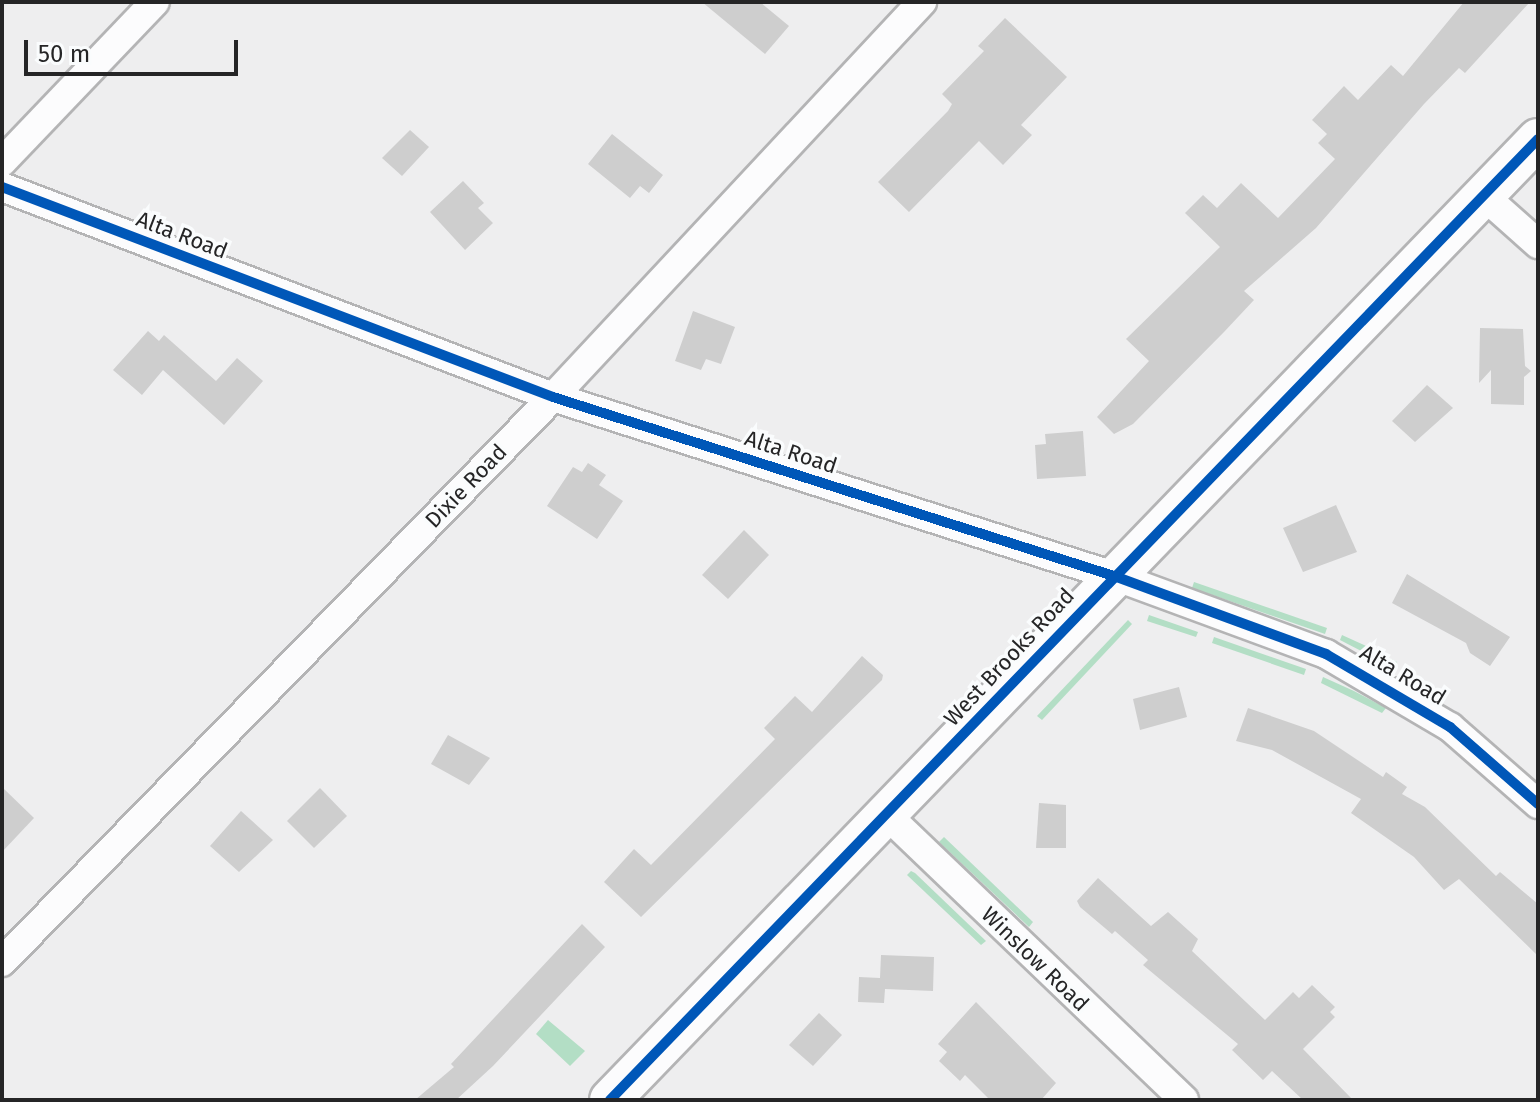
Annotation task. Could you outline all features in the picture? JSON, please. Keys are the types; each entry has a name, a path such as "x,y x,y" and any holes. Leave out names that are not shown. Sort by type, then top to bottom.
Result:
{"street":[{"path":"2,162 155,2"},
{"name":"Dixie Road","path":"2,962 553,397 922,2"},
{"name":"West Brooks Road","path":"610,1100 888,816 1114,576 1538,139"},
{"name":"Alta Road","path":"2,187 553,397 1114,576 1357,669 1450,727 1538,804"},
{"path":"1483,195 1538,244"},
{"name":"Winslow Road","path":"888,816 1184,1100"}],"green space":[{"path":"1194,582 1327,628 1325,634 1192,588"},
{"path":"1149,615 1198,632 1196,637 1147,621"},
{"path":"1128,620 1132,624 1042,720 1037,716"},
{"path":"1342,635 1397,662 1394,668 1340,640"},
{"path":"1214,637 1306,669 1304,675 1212,643"},
{"path":"1323,677 1386,708 1382,713 1321,683"},
{"path":"944,837 1033,922 1029,927 939,842"},
{"path":"911,871 986,941 981,945 907,875"},
{"path":"548,1020 585,1051 570,1066 536,1034"}],"building":[{"path":"702,2 760,2 789,26 765,54"},
{"path":"1464,2 1530,2 1465,73 1459,68 1424,104 1316,228 1244,291 1254,300 1224,332 1133,424 1114,434 1097,417 1149,361 1126,339 1220,247 1185,213 1203,195 1217,208 1241,183 1278,218 1335,159 1318,143 1327,134 1312,120 1344,86 1358,100 1391,65 1403,76"},
{"path":"1005,18 1067,77 1021,125 1032,135 1003,165 979,141 909,212 878,182 948,111 952,104 942,94 984,51 978,46"},
{"path":"410,130 429,147 402,176 382,158"},
{"path":"612,134 663,175 649,193 640,186 630,198 588,164"},
{"path":"463,181 484,203 478,208 493,223 465,250 430,212"},
{"path":"693,311 735,327 721,364 706,359 701,370 675,361"},
{"path":"1480,328 1523,329 1525,366 1531,371 1524,377 1524,405 1491,404 1491,370 1479,383"},
{"path":"148,331 159,341 164,335 216,381 237,358 263,381 224,425 163,370 142,395 113,370"},
{"path":"1427,385 1453,408 1415,442 1392,421"},
{"path":"1083,431 1086,476 1037,479 1035,445 1046,444 1045,434"},
{"path":"588,463 606,475 599,485 623,501 597,539 547,506 573,467 582,472"},
{"path":"1336,505 1357,552 1303,572 1283,528"},
{"path":"744,530 769,555 728,599 702,575"},
{"path":"1407,574 1510,637 1490,666 1470,653 1466,643 1392,603"},
{"path":"862,656 883,675 882,680 641,917 604,882 634,849 651,865 775,739 764,728 795,696 812,712"},
{"path":"1179,687 1187,717 1140,730 1133,699"},
{"path":"1248,708 1314,731 1383,777 1386,772 1407,787 1402,794 1425,807 1496,876 1500,872 1538,904 1538,956 1459,879 1444,890 1414,857 1351,813 1361,799 1272,750 1236,741"},
{"path":"448,735 490,758 469,785 431,764"},
{"path":"2,787 34,818 2,852"},
{"path":"320,788 347,816 314,848 287,821"},
{"path":"1039,803 1066,805 1066,848 1036,848"},
{"path":"241,811 273,840 239,872 210,846"},
{"path":"1098,878 1151,926 1168,912 1198,939 1192,951 1265,1020 1293,992 1299,998 1312,985 1335,1007 1330,1012 1335,1017 1303,1049 1353,1100 1303,1100 1272,1071 1263,1080 1232,1050 1238,1044 1143,965 1148,960 1115,931 1112,934 1080,907 1077,901"},
{"path":"582,924 605,947 493,1066 456,1100 415,1100 454,1067 451,1064"},
{"path":"881,955 934,957 933,991 885,989 884,1003 858,1002 859,977 880,978"},
{"path":"976,1002 1056,1083 1041,1100 990,1100 965,1075 960,1081 939,1061 947,1052 938,1044"},
{"path":"819,1013 842,1035 813,1066 789,1045"}],"cycle path":[{"path":"610,1100 1538,139"},
{"path":"2,187 553,397 1114,576 1326,654 1450,727 1538,804"}]}
